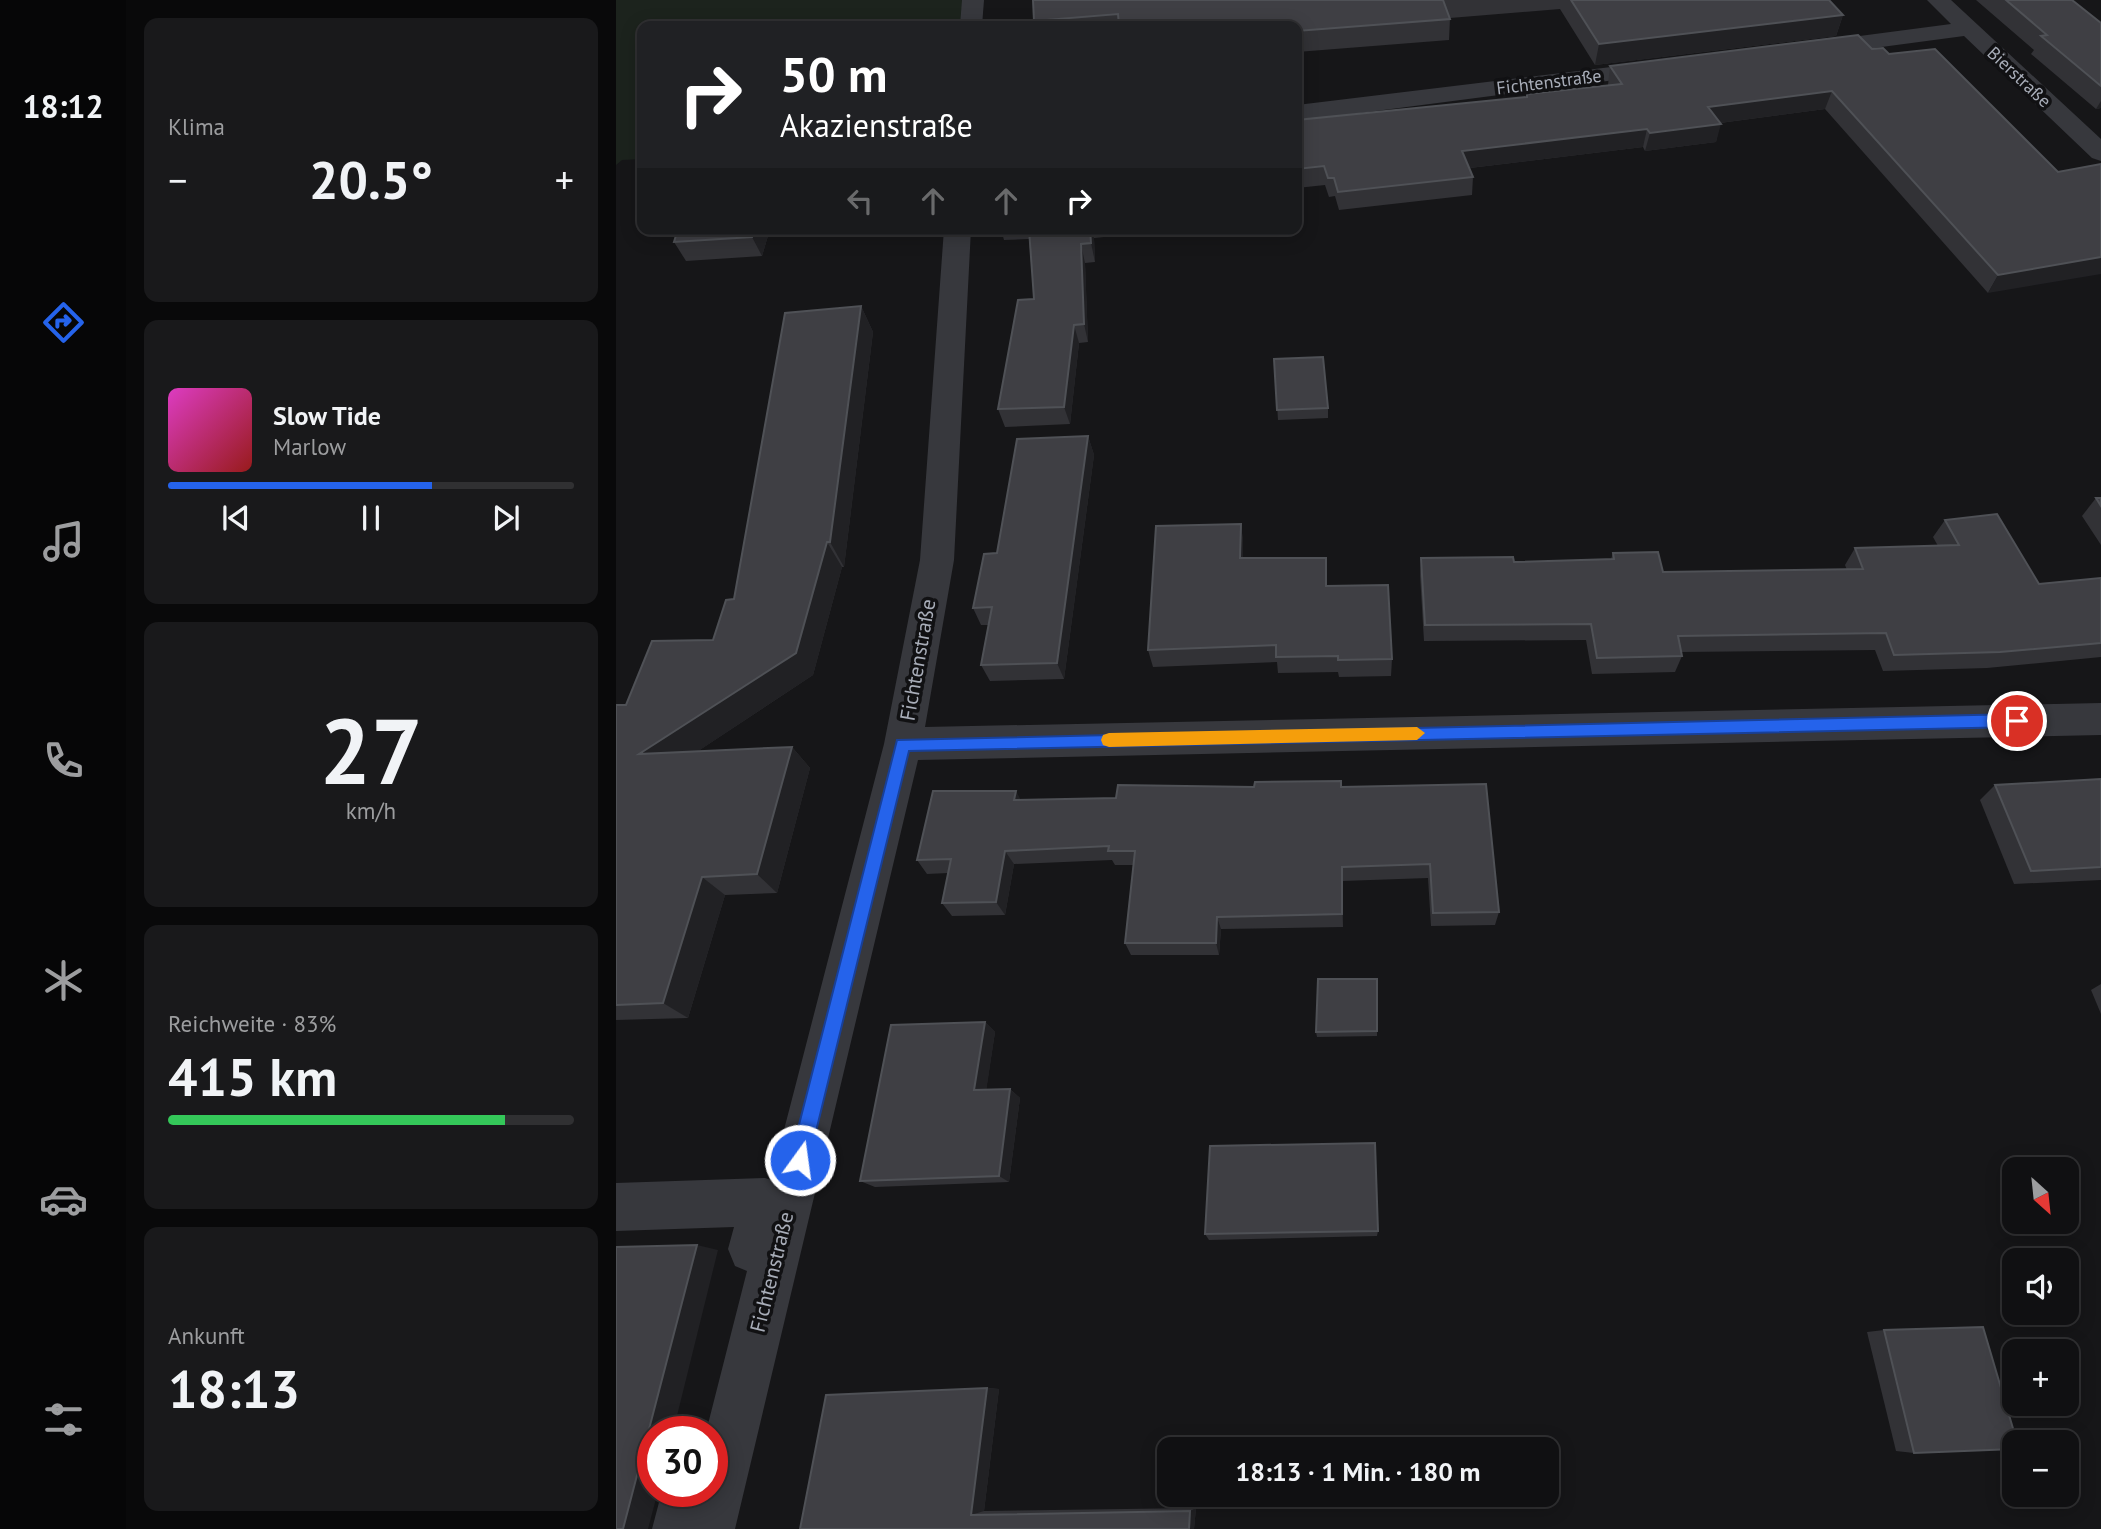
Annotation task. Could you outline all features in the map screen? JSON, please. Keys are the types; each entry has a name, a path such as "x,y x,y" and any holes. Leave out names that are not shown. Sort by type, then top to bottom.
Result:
{"street":[{"path":"971,21 973,0"},
{"name":"Bierstraße","path":"1938,0 2101,153"},
{"path":"1790,52 1968,29"},
{"name":"Fichtenstraße","path":"1302,112 1679,66"},
{"name":"Fichtenstraße","path":"708,1529 903,744 937,559 958,235"},
{"path":"903,744 2101,719"},
{"path":"616,1208 765,1202 709,1416"},
{"path":"679,1529 685,1507"}],"shaded area":[{"path":"616,0 973,0 971,21 637,21 637,159 622,160 616,165"}],"building":[{"path":"1033,0 1443,0 1450,19 1302,31 1302,21 1119,21 1118,14 1034,21"},
{"path":"1571,0 1829,0 1843,15 1599,44"},
{"path":"2006,0 2072,0 2101,23 2101,86 2041,36 2047,35"},
{"path":"1858,35 1872,49 1883,48 1889,54 1935,49 2058,172 2101,164 2101,257 1998,275 1832,91 1708,107 1721,124 1650,133 1647,129 1462,151 1473,177 1338,192 1334,178 1328,178 1324,166 1302,168 1302,120 1527,97 1527,94 1622,84 1610,66"},
{"path":"676,235 752,235 752,237 674,242"},
{"path":"1029,235 1090,235 1091,243 1081,244 1084,324 1074,325 1064,407 998,409 1018,300 1034,299"},
{"path":"861,306 830,542 827,542 796,653 639,754 792,747 757,874 702,877 663,1003 616,1005 616,705 626,705 652,641 713,640 726,600 734,599 785,313"},
{"path":"1323,357 1328,408 1277,410 1274,359"},
{"path":"1088,436 1057,663 981,665 992,607 973,608 984,554 997,553 1017,439"},
{"path":"1997,514 2039,584 2101,578 2101,643 2000,652 1894,655 1886,633 1678,636 1682,656 1597,658 1591,624 1425,625 1421,558 1513,557 1514,562 1614,559 1613,553 1658,552 1663,572 1863,569 1855,548 1959,545 1945,520"},
{"path":"1241,524 1240,558 1326,558 1326,586 1388,585 1392,659 1276,657 1276,645 1148,650 1156,526"},
{"path":"2101,779 2101,867 2031,871 1995,785"},
{"path":"1341,781 1341,787 1486,784 1499,912 1433,913 1430,864 1342,867 1342,914 1217,917 1216,943 1125,943 1135,851 1108,851 1109,846 1005,851 996,902 942,903 951,859 917,860 933,791 1016,791 1014,800 1116,798 1118,785 1254,787 1255,782"},
{"path":"1318,979 1377,979 1377,1031 1316,1032"},
{"path":"985,1022 974,1090 1010,1089 999,1176 860,1181 891,1025"},
{"path":"1375,1143 1378,1231 1205,1234 1210,1146"},
{"path":"697,1245 652,1416 637,1416 637,1475 623,1529 616,1529 616,1247"},
{"path":"1983,1327 2002,1391 2002,1416 2009,1416 2013,1430 2002,1430 2002,1449 1914,1453 1884,1330"},
{"path":"987,1388 971,1515 1190,1511 1189,1529 800,1529 826,1395"}],"slow traffic":[{"path":"1109,740 1417,733"}],"route":[{"path":"800,1160 903,744 2017,721"}]}
